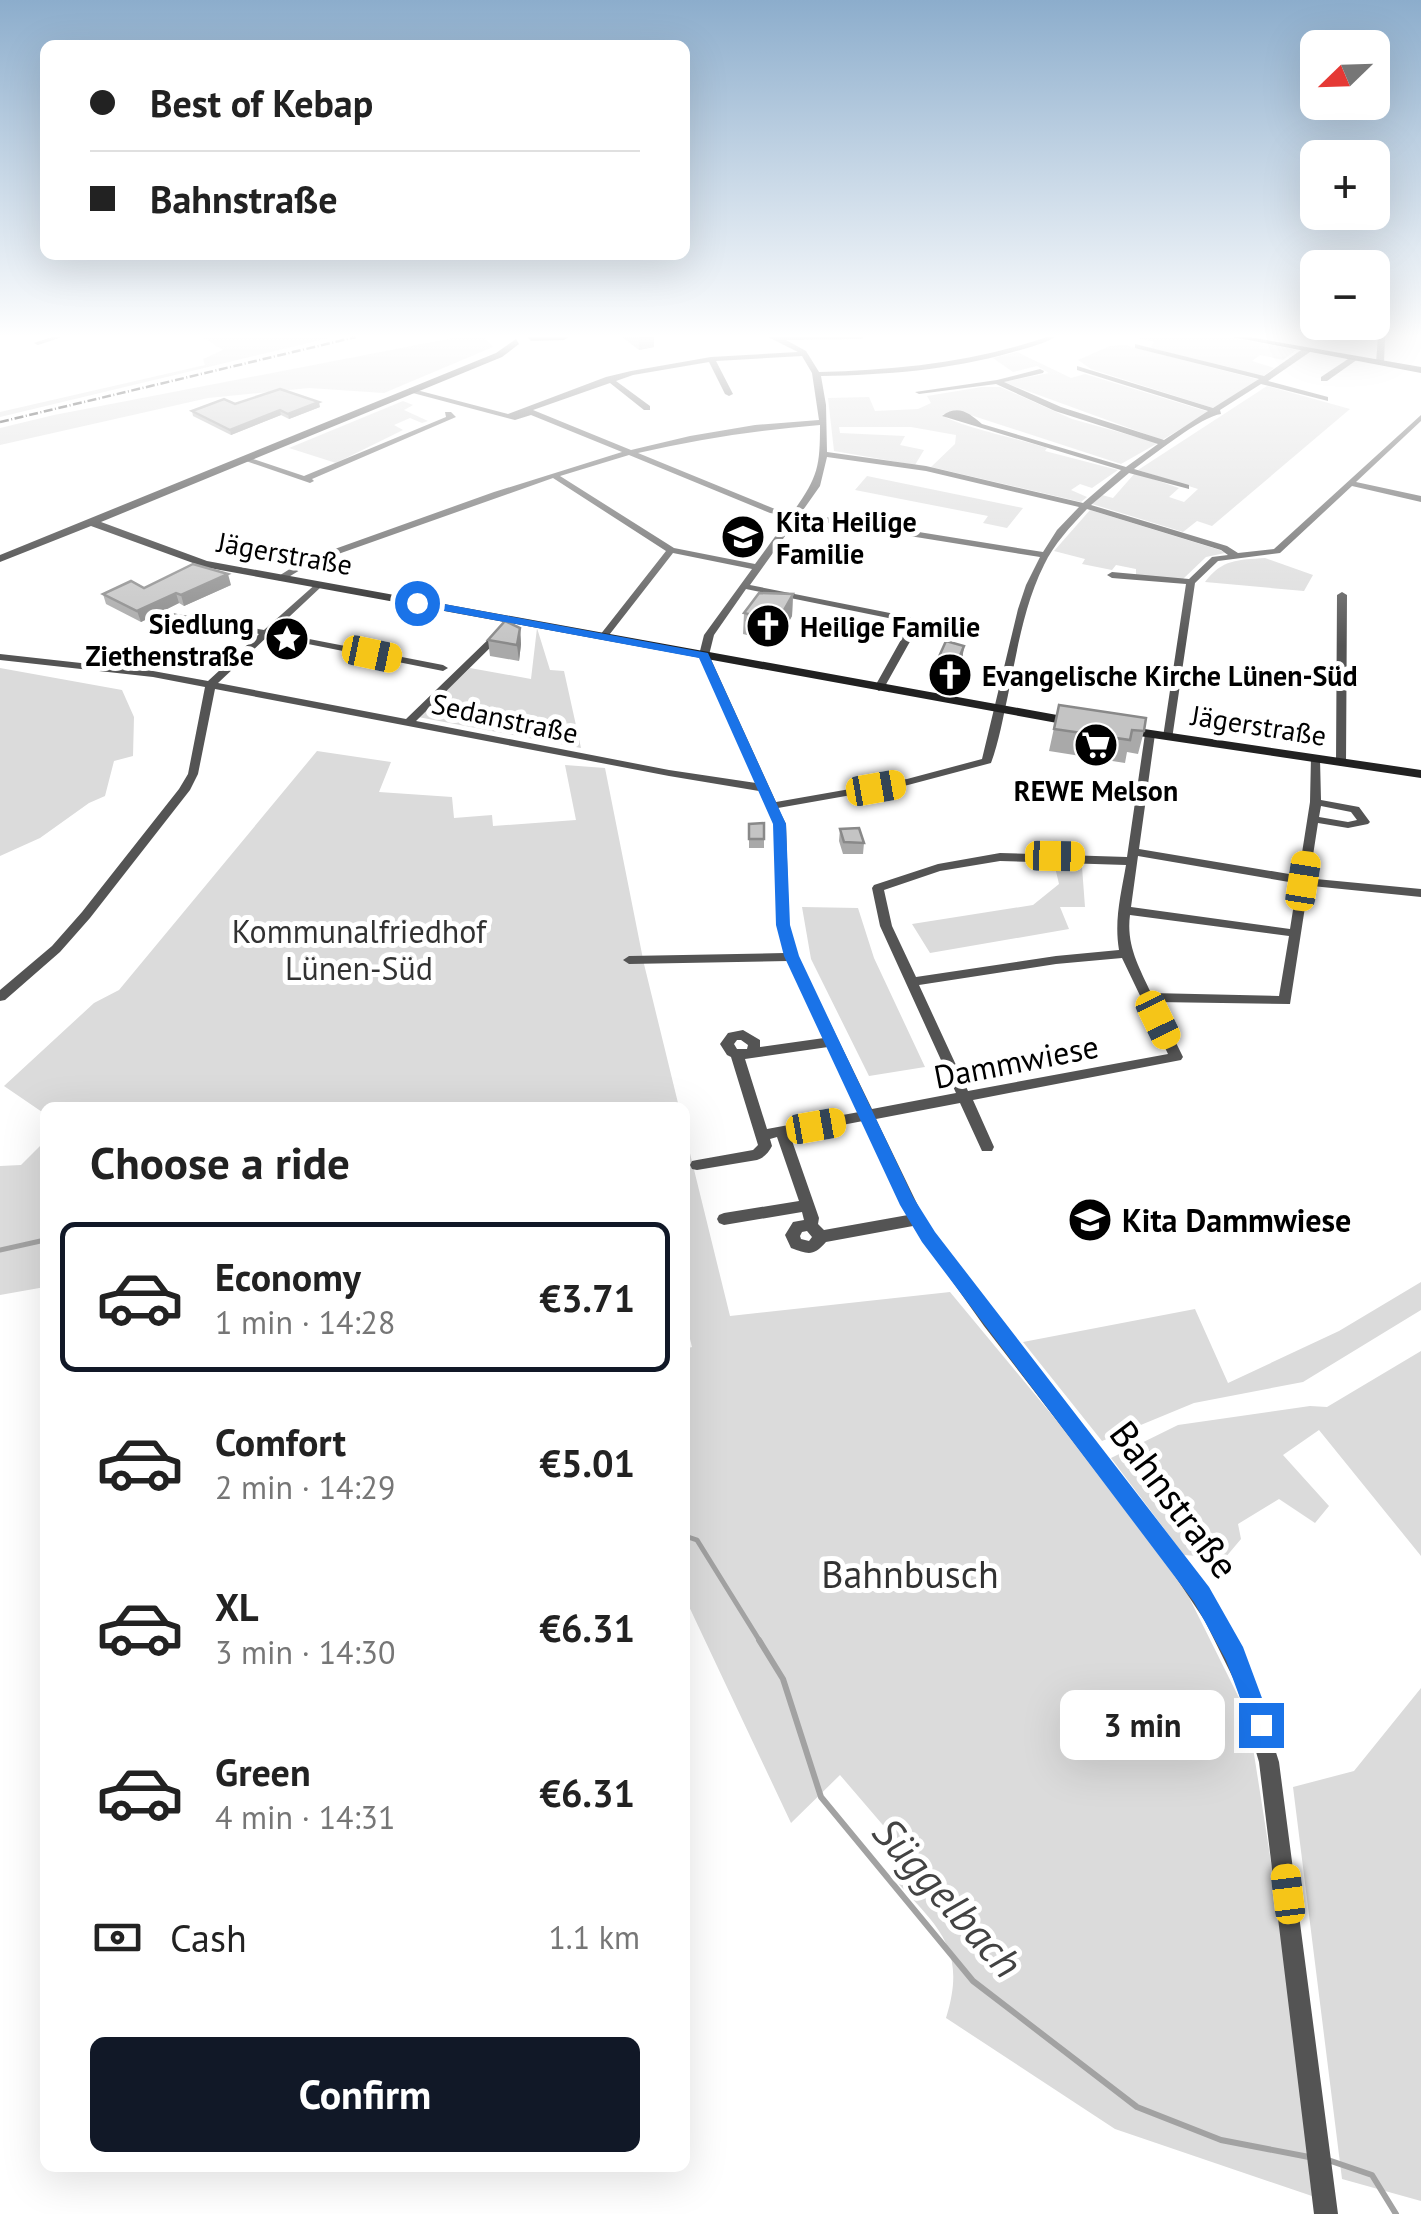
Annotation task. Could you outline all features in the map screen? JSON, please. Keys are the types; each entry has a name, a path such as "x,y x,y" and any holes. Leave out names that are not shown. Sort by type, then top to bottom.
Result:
{"street":[{"path":"0,559 289,440"},
{"path":"304,479 396,440"},
{"path":"597,440 794,516 1044,555"},
{"path":"279,578 307,562 627,453 676,440"},
{"path":"704,655 709,636 816,486 823,440"},
{"path":"1032,440 1186,488"},
{"path":"1156,440 1167,444"},
{"path":"772,806 908,782 987,761 1030,592 1044,555 1086,505 1173,440"},
{"path":"1168,737 1191,582 1209,562 1277,550 1395,440"},
{"path":"824,454 920,468 1086,505 1224,548 1236,556"},
{"path":"244,459 318,484"},
{"path":"557,477 671,550 757,566"},
{"path":"1350,483 1421,499"},
{"name":"Jägerstraße","path":"92,522 196,562 998,711 1092,725"},
{"path":"603,637 671,550"},
{"path":"1112,575 1191,582"},
{"path":"0,997 56,949 86,916 184,790 193,774 211,684 318,585"},
{"path":"744,586 907,619 912,628 879,688"},
{"path":"1342,595 1342,763"},
{"path":"175,615 442,668"},
{"path":"410,721 487,649 511,620"},
{"name":"Bahnstraße","path":"704,655 781,830 783,925 792,956 917,1219 1185,1572 1235,1655 1261,1725 1269,1762 1326,2202"},
{"name":"Sedanstraße","path":"0,657 211,684 668,773 764,788"},
{"name":"Jägerstraße","path":"1111,728 1421,774"},
{"path":"1150,734 1122,910 1126,953 1146,998 1285,1001 1290,989 1293,933 1302,914 1316,802 1316,759"},
{"path":"1314,820 1348,825 1364,822 1355,809 1316,802"},
{"path":"987,1148 886,926 878,888 883,883 1000,856 1131,856 1289,878"},
{"path":"1316,882 1421,893"},
{"path":"1122,910 1293,933"},
{"path":"912,982 1126,953"},
{"path":"629,960 792,956"},
{"name":"Dammwiese","path":"762,1135 1176,1057 1146,998"},
{"path":"697,1165 756,1155 764,1146 745,1052 831,1042"},
{"path":"782,1132 816,1231 917,1219"},
{"path":"724,1219 807,1205"}],"green space":[{"path":"308,440 382,440 336,463 289,448"},
{"path":"833,440 903,440 900,445 924,450 915,465 834,451"},
{"path":"955,440 1019,440 1118,470 1092,488 1080,484 1071,490 1087,497 1081,502 931,467"},
{"path":"1048,440 1158,443 1121,464"},
{"path":"1184,440 1313,440 1212,526 1197,521 1183,532 1092,504 1102,495 1113,498 1135,473 1179,488 1169,497 1184,502 1198,489 1138,470"},
{"path":"867,476 1023,508 1007,528 983,523 988,516 855,490"},
{"path":"1090,510 1225,553 1206,557 1183,579 1136,576 1136,569 1116,565 1112,570 1082,564 1085,559 1054,551"},
{"path":"1265,558 1313,575 1304,591 1205,582 1224,565"},
{"path":"537,628 550,670 564,671 581,748 418,717 470,668 531,679"},
{"path":"0,668 122,690 134,717 133,756 114,761 105,796 40,838 0,856"},
{"name":"Kommunalfriedhof Lünen-Süd","path":"317,751 391,762 379,792 452,797 454,818 492,815 493,826 576,820 565,765 605,768 644,964 678,1102 40,1102 40,1111 4,1086 94,1003 119,990"},
{"path":"1055,867 1082,867 1085,907 1060,907 1069,929 930,953 912,924 1033,905 1059,884"},
{"path":"802,907 858,908 874,958 925,1067 869,1076 811,959"},
{"path":"40,1146 40,1288 0,1295 0,1166 21,1165"},
{"name":"Bahnbusch","path":"690,1153 730,1316 950,1292 1168,1555 1248,1716 1283,1938 1312,2196 1115,2129 946,2018 952,1993 950,1954 933,1923 890,1874 906,1852 840,1775 791,1823 690,1609"},
{"path":"1421,1282 1421,1310 1303,1382 1194,1403 1102,1441 1023,1342 1195,1309 1228,1383 1339,1331"},
{"path":"1421,1351 1421,1556 1319,1430 1283,1455 1329,1506 1315,1523 1279,1499 1238,1524 1241,1539 1225,1558 1184,1555 1111,1458 1178,1425 1310,1406 1327,1407"},
{"path":"1421,1688 1421,2201 1342,2179 1293,1787 1354,1771"}],"building":[{"path":"193,564 228,574 137,611 103,594 131,581 144,588"},
{"path":"759,593 793,594 784,610 771,619 744,613"},
{"path":"505,621 520,628 517,645 488,640"},
{"path":"946,641 964,646 956,665 937,661"},
{"path":"1059,705 1146,718 1144,731 1132,730 1130,740 1054,729"},
{"path":"764,823 764,839 749,839 749,824"},
{"path":"859,828 864,843 844,842 840,829"}],"waterway":[{"name":"Süggelbach","path":"0,1250 40,1241"},
{"name":"Süggelbach","path":"690,1538 697,1540 761,1643"},
{"name":"Süggelbach","path":"759,1640 783,1679 821,1797 973,1981 1137,2107 1221,2140 1309,2157"},
{"name":"Süggelbach","path":"1328,2160 1372,2175 1396,2214"}],"place":[{"name":"Kita Heilige Familie","path":"743,537"},
{"name":"Heilige Familie","path":"768,626"},
{"name":"Siedlung Ziethenstraße","path":"287,639"},
{"name":"Evangelische Kirche Lünen-Süd","path":"950,675"},
{"name":"REWE Melson","path":"1096,745"},
{"name":"Kita Dammwiese","path":"1090,1220"}],"route":[{"path":"417,603 704,655 780,824 783,925 792,956 906,1200 928,1237 1201,1594 1235,1655 1261,1725"}]}
